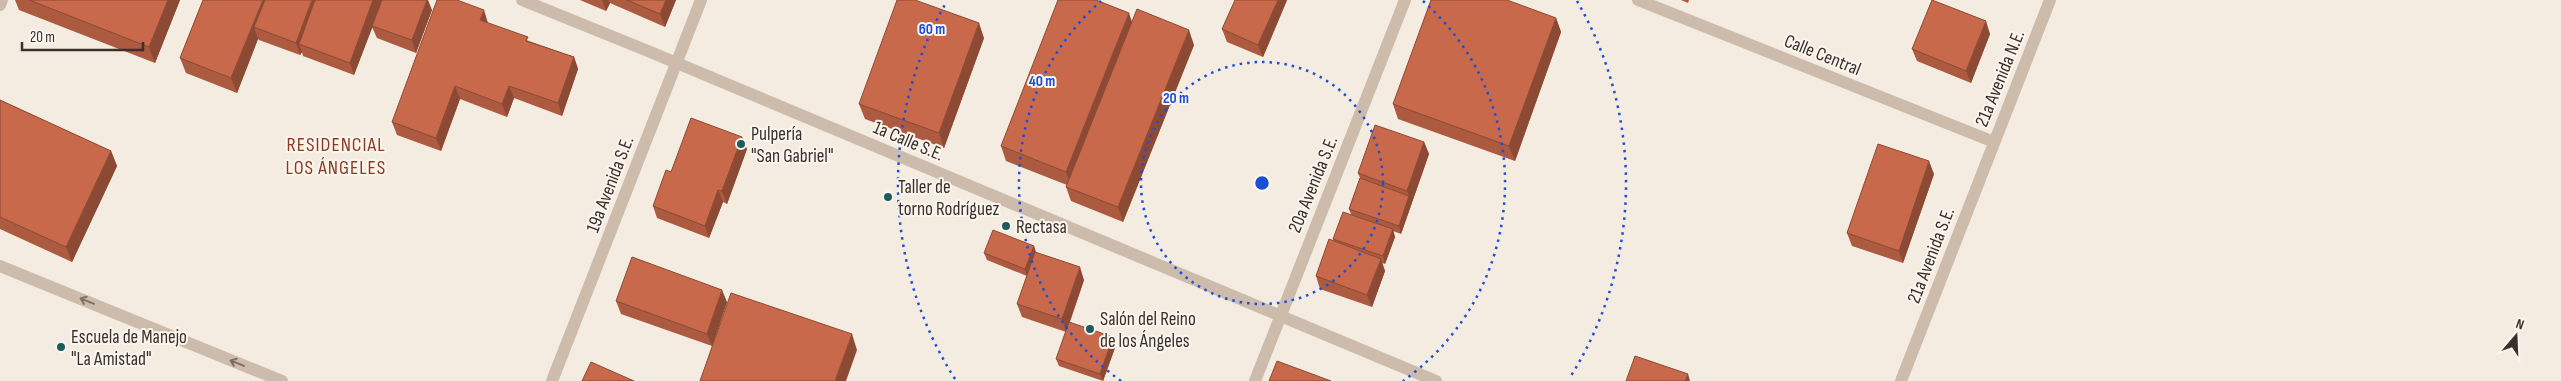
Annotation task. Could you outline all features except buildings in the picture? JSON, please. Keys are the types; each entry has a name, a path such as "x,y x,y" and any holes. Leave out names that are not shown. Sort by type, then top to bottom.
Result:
{"street":[{"path":"0,5 2,0"},
{"name":"1a Calle S.E.","path":"522,0 1436,381"},
{"name":"19a Avenida S.E.","path":"552,381 701,0"},
{"name":"20a Avenida S.E.","path":"1255,381 1405,0"},
{"name":"Calle Central","path":"1638,0 1994,142"},
{"name":"21a Avenida N.E.","path":"1994,142 2050,0"},
{"name":"21a Avenida S.E.","path":"1901,381 1994,142"},
{"path":"0,266 282,381"}],"place":[{"name":"Pulpería \"San Gabriel\"","path":"741,144"},
{"name":"Taller de torno Rodríguez","path":"888,197"},
{"name":"Rectasa","path":"1006,226"},
{"name":"Salón del Reino de los Ángeles","path":"1090,329"},
{"name":"Escuela de Manejo \"La Amistad\"","path":"61,347"}],"district":[{"name":"RESIDENCIAL LOS ÁNGELES","path":"336,156"}]}
